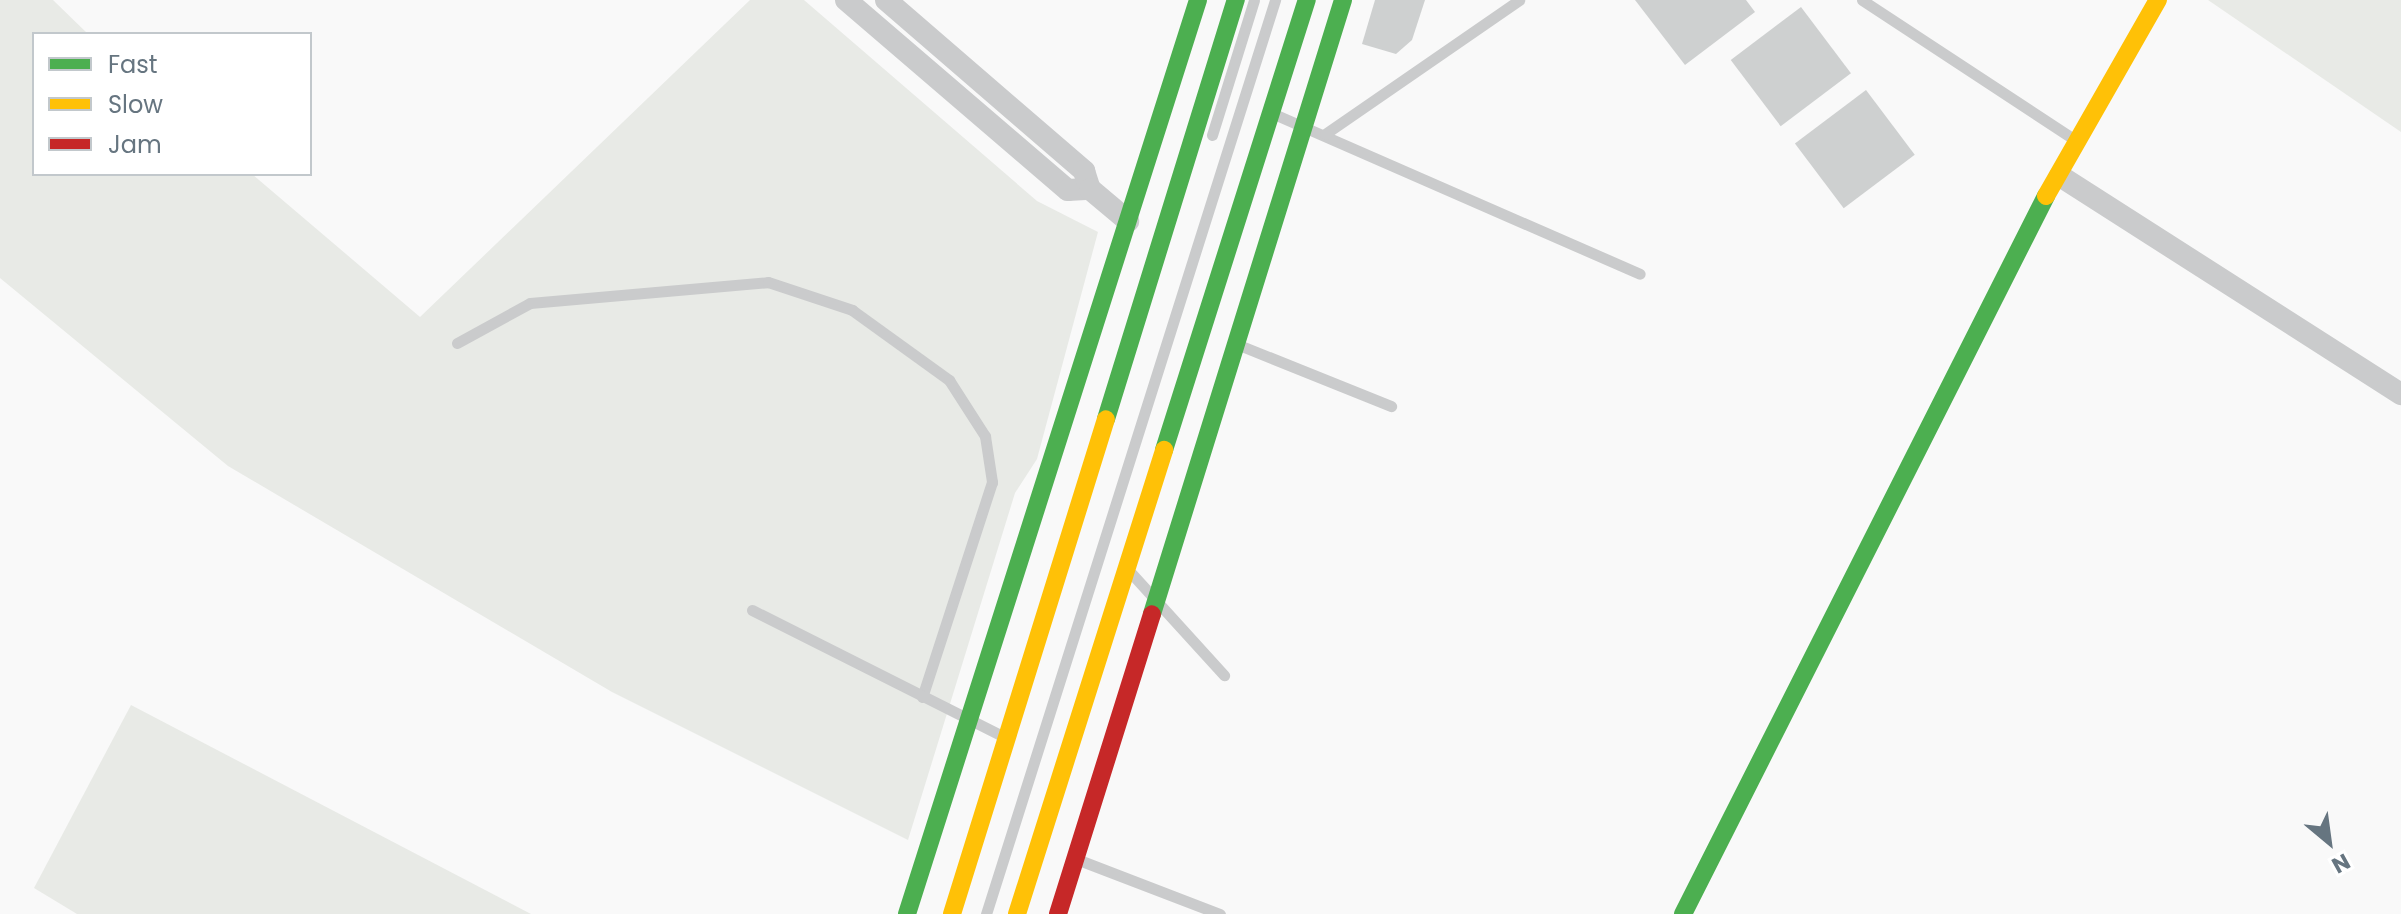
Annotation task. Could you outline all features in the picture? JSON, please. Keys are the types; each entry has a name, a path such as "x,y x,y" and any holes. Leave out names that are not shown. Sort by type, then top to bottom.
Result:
{"street":[{"path":"846,0 1068,190 1090,189"},
{"path":"886,0 1084,171 1090,189 1128,221"},
{"path":"907,914 1200,0"},
{"path":"952,914 1236,0"},
{"path":"1017,914 1307,0"},
{"path":"1058,914 1343,0"},
{"path":"1683,914 2022,231 2081,144 2158,0"},
{"path":"2060,176 2401,394"}],"lane":[{"path":"1200,0 1230,22"},
{"path":"967,914 1254,0"},
{"path":"986,914 1275,0"},
{"path":"1325,134 1519,0"},
{"path":"1862,0 2081,144"},
{"path":"1271,113 1640,274"},
{"path":"457,343 530,303 768,282 852,310 949,380 985,436 992,482 922,697"},
{"path":"1235,343 1391,406"},
{"path":"1127,567 1156,604 1224,675"},
{"path":"752,610 1007,739"},
{"path":"1075,859 1220,914"}],"shaded area":[{"path":"0,0 53,0 86,32 32,32 32,176 254,176 420,317 750,0 804,0 1037,201 1098,232 1037,459 1015,493 908,840 612,692 228,466 0,278"},
{"path":"2208,0 2401,0 2401,132"},
{"path":"131,705 531,914 77,914 34,888"}],"building":[{"path":"1375,0 1425,0 1412,40 1396,54 1362,44"},
{"path":"1635,0 1746,0 1755,12 1685,65"},
{"path":"1801,7 1851,73 1781,126 1731,60"},
{"path":"1866,90 1915,155 1844,208 1795,144"}],"traffic: fast":[{"path":"907,914 1198,0"},
{"path":"1106,419 1236,0"},
{"path":"1164,450 1307,0"},
{"path":"1152,614 1343,0"},
{"path":"1683,914 2046,196"}],"traffic: slow":[{"path":"2046,196 2158,0"},
{"path":"952,914 1106,419"},
{"path":"1017,914 1164,450"}],"traffic: jam":[{"path":"1058,914 1152,614"}]}
